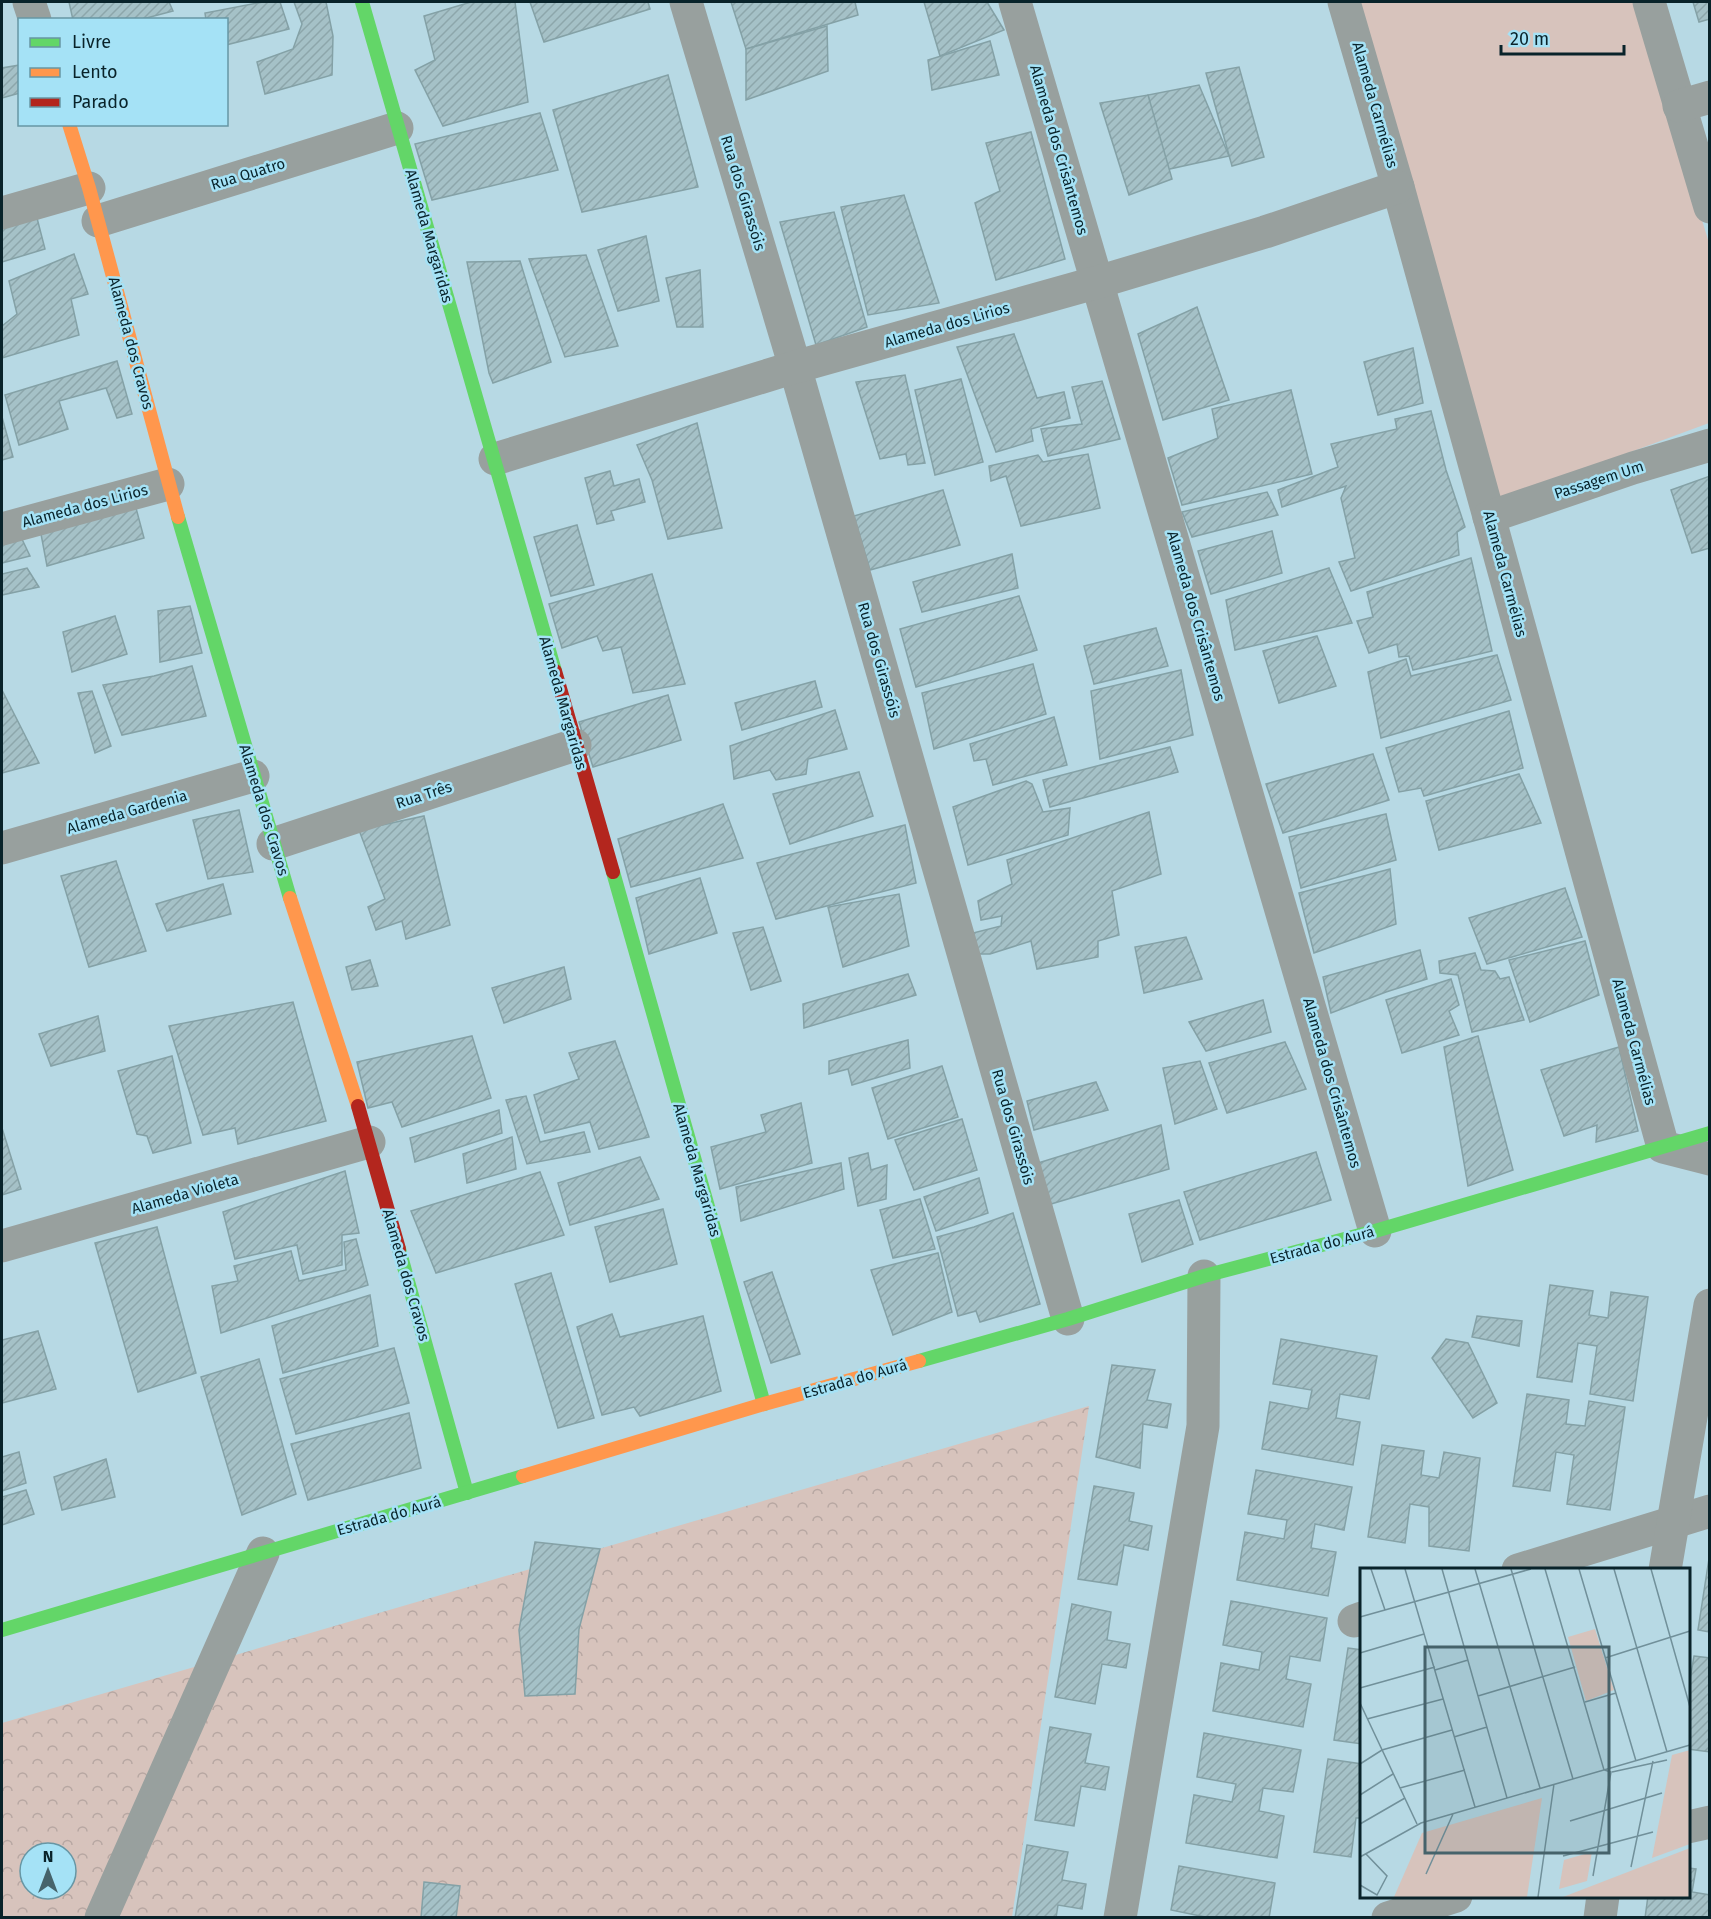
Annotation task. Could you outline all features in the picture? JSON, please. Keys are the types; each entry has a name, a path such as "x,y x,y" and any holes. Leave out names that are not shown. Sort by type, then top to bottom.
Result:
{"street":[{"path":"29,2 34,18"},
{"name":"Alameda Margaridas","path":"362,2 495,459 764,1404"},
{"name":"Rua dos Girassóis","path":"686,2 795,367 1068,1319"},
{"name":"Alameda dos Crisântemos","path":"1015,2 1375,1231"},
{"name":"Alameda Carmélias","path":"1344,2 1398,187 1663,1146"},
{"path":"1649,2 1694,102 1710,207"},
{"name":"Alameda dos Cravos","path":"70,126 89,188 168,484 273,844 369,1142 467,1493"},
{"name":"Rua Quatro","path":"98,221 397,128"},
{"name":"Alameda dos Lirios","path":"495,459 795,367 1098,282 1398,187"},
{"path":"2,213 89,188"},
{"name":"Passagem Um","path":"1489,517 1633,468 1710,446"},
{"name":"Alameda dos Lirios","path":"2,529 168,484"},
{"name":"Rua Três","path":"273,844 575,745"},
{"name":"Alameda Gardenia","path":"2,848 253,776"},
{"name":"Estrada do Aurá","path":"2,1630 764,1404 1068,1319 1204,1276 1375,1231 1710,1133"},
{"name":"Alameda Violeta","path":"2,1246 369,1142"},
{"path":"1663,1146 1710,1159"},
{"path":"1120,1917 1203,1426 1204,1276"},
{"path":"1665,1568 1710,1305"},
{"path":"1521,1568 1710,1511"},
{"path":"101,1917 263,1553"},
{"path":"1690,1827 1710,1822"},
{"path":"1388,1917 1450,1898"},
{"path":"1600,1917 1603,1898"}],"green space":[{"path":"1357,2 1635,2 1709,243 1709,423 1498,501"},
{"path":"1089,1406 1012,1917 2,1918 2,1723"}],"building":[{"path":"69,2 169,2 173,11 147,18 73,18"},
{"path":"263,2 280,2 289,29 228,44 228,18 206,18 205,13"},
{"path":"294,2 326,2 333,36 332,75 265,94 257,62 293,49 302,24"},
{"path":"471,2 515,2 528,102 443,126 415,70 435,60 424,16"},
{"path":"530,2 648,2 650,9 544,42"},
{"path":"731,2 855,2 858,15 746,49"},
{"path":"924,2 987,2 1004,30 940,56"},
{"path":"1693,2 1710,2 1710,19 1699,22"},
{"path":"827,26 828,71 746,100 746,49"},
{"path":"990,41 999,75 932,90 928,60"},
{"path":"18,65 18,94 2,98 2,68"},
{"path":"1239,67 1264,157 1232,166 1206,73"},
{"path":"668,75 698,187 582,212 553,110"},
{"path":"1199,85 1229,156 1165,170 1148,95"},
{"path":"1148,95 1172,179 1129,195 1100,103"},
{"path":"540,113 558,170 432,200 415,144"},
{"path":"1031,132 1065,259 996,280 975,203 1000,191 986,143"},
{"path":"904,195 939,303 868,315 841,207"},
{"path":"834,212 867,327 816,345 780,222"},
{"path":"37,218 45,249 2,262 2,227"},
{"path":"646,236 659,301 618,311 598,250"},
{"path":"74,254 88,294 71,299 79,335 2,358 2,326 17,314 9,281"},
{"path":"586,255 618,346 565,357 529,259"},
{"path":"520,261 551,362 493,383 489,373 467,262"},
{"path":"700,270 703,327 677,327 666,278"},
{"path":"1197,307 1229,400 1163,420 1138,334"},
{"path":"1014,334 1037,398 1064,392 1070,418 1031,429 1033,441 996,452 957,347"},
{"path":"1413,348 1423,403 1378,415 1364,362"},
{"path":"117,361 132,414 117,418 106,388 59,401 68,429 19,445 5,395"},
{"path":"905,375 925,463 908,465 906,454 880,459 856,382"},
{"path":"961,379 983,462 935,475 915,390"},
{"path":"1102,381 1120,439 1048,456 1041,429 1082,424 1072,387"},
{"path":"1291,390 1312,474 1182,505 1168,458 1218,438 1212,409"},
{"path":"1431,411 1446,470 1465,527 1457,532 1459,555 1351,591 1339,562 1355,558 1341,498 1346,486 1282,507 1278,490 1338,467 1331,444 1397,429 1395,419"},
{"path":"2,417 13,457 2,460"},
{"path":"697,423 722,528 668,539 652,480 637,445"},
{"path":"1088,454 1100,508 1021,526 1006,476 991,481 989,466 1038,455 1043,462"},
{"path":"610,471 614,486 639,479 645,502 611,511 614,520 597,524 585,478"},
{"path":"1710,476 1710,548 1692,553 1671,490"},
{"path":"943,490 960,545 870,570 854,516"},
{"path":"1267,492 1278,515 1192,537 1182,512"},
{"path":"136,508 144,538 47,566 41,534"},
{"path":"577,525 594,585 551,596 534,537"},
{"path":"1272,531 1282,573 1211,594 1198,551"},
{"path":"20,535 30,556 2,563 2,543"},
{"path":"1012,554 1018,588 922,612 913,582"},
{"path":"1471,558 1492,651 1413,670 1409,656 1399,657 1397,644 1369,653 1357,621 1373,617 1367,592"},
{"path":"27,568 39,587 2,595 2,574"},
{"path":"1329,568 1352,623 1235,650 1226,600"},
{"path":"652,574 685,684 633,693 621,647 603,651 597,636 562,648 549,604"},
{"path":"1019,596 1037,650 916,687 900,629"},
{"path":"190,606 202,653 160,662 158,611"},
{"path":"115,616 127,654 72,672 63,632"},
{"path":"1156,628 1168,666 1094,684 1084,646"},
{"path":"1317,636 1336,686 1279,703 1263,651"},
{"path":"1497,655 1511,700 1381,738 1368,672 1406,659 1411,676"},
{"path":"1033,664 1046,714 934,749 922,693"},
{"path":"192,666 206,716 122,735 103,685 154,676"},
{"path":"1181,670 1193,735 1100,759 1091,691"},
{"path":"815,681 822,707 742,730 735,703"},
{"path":"2,690 39,763 2,773"},
{"path":"92,691 111,746 95,753 78,693"},
{"path":"668,695 681,740 593,767 579,722"},
{"path":"835,710 847,749 808,759 806,774 776,780 770,770 734,779 730,746"},
{"path":"1509,711 1523,768 1424,796 1421,788 1399,792 1386,748"},
{"path":"1054,717 1067,765 993,785 986,759 974,761 970,744"},
{"path":"1170,747 1178,772 1050,807 1043,780"},
{"path":"1373,754 1389,800 1283,833 1266,784"},
{"path":"859,772 873,816 790,844 773,794"},
{"path":"1519,774 1541,823 1439,850 1426,801"},
{"path":"1026,781 1032,784 1043,812 1070,808 1068,835 968,865 953,807"},
{"path":"723,804 743,858 631,887 618,839"},
{"path":"239,810 253,872 208,879 193,820"},
{"path":"1149,812 1161,874 1112,891 1119,935 1098,941 1098,957 1037,969 1031,941 990,954 976,954 973,933 1001,926 1002,916 981,920 978,901 1012,884 1007,860"},
{"path":"1386,814 1396,860 1301,888 1289,837"},
{"path":"424,816 450,925 406,939 402,921 376,930 368,907 385,899 359,830"},
{"path":"905,825 916,883 776,919 757,863"},
{"path":"116,861 146,951 89,967 61,876"},
{"path":"1390,869 1396,924 1314,953 1299,893"},
{"path":"700,878 717,933 649,954 636,898"},
{"path":"223,884 231,914 167,931 156,904"},
{"path":"1565,888 1582,937 1487,964 1469,918"},
{"path":"899,894 909,946 843,967 828,907"},
{"path":"763,927 781,981 751,990 733,933"},
{"path":"1186,937 1202,979 1144,993 1135,947"},
{"path":"1585,941 1599,995 1530,1022 1509,960"},
{"path":"1420,950 1427,979 1331,1013 1323,977"},
{"path":"1475,953 1481,970 1495,971 1500,979 1509,977 1524,1020 1472,1032 1458,975 1440,973 1439,961"},
{"path":"370,960 378,986 352,990 346,967"},
{"path":"564,967 571,999 504,1023 492,988"},
{"path":"908,974 916,995 804,1028 803,1004"},
{"path":"1451,979 1459,1005 1449,1011 1459,1035 1402,1053 1386,1000"},
{"path":"1263,1000 1271,1032 1206,1051 1189,1022"},
{"path":"293,1002 326,1121 238,1144 235,1128 203,1135 169,1026"},
{"path":"98,1016 105,1051 51,1066 39,1034"},
{"path":"472,1036 491,1098 402,1127 392,1102 368,1108 357,1062"},
{"path":"1478,1036 1513,1170 1468,1186 1444,1047"},
{"path":"908,1040 910,1068 852,1085 848,1069 829,1074 829,1061"},
{"path":"615,1041 649,1137 599,1149 590,1122 545,1133 534,1095 579,1079 569,1053"},
{"path":"1285,1042 1306,1089 1227,1113 1209,1063"},
{"path":"1619,1047 1638,1131 1596,1142 1597,1125 1564,1136 1541,1070"},
{"path":"172,1056 191,1143 153,1153 147,1136 137,1134 118,1071"},
{"path":"1200,1061 1217,1109 1175,1124 1163,1068"},
{"path":"942,1066 958,1117 888,1139 872,1088"},
{"path":"1096,1082 1108,1110 1034,1130 1027,1101"},
{"path":"526,1096 540,1142 584,1132 590,1152 527,1164 506,1100"},
{"path":"801,1103 812,1163 720,1189 711,1147 766,1132 761,1115"},
{"path":"499,1110 502,1133 415,1162 410,1138"},
{"path":"962,1119 977,1170 914,1190 895,1140"},
{"path":"1161,1125 1169,1169 1051,1204 1038,1163"},
{"path":"2,1128 21,1189 2,1195"},
{"path":"512,1137 516,1169 467,1183 463,1154"},
{"path":"1316,1152 1331,1200 1200,1240 1184,1192"},
{"path":"868,1153 871,1170 887,1165 886,1199 858,1206 849,1158"},
{"path":"640,1157 659,1199 570,1225 558,1183"},
{"path":"841,1163 844,1189 741,1221 736,1187"},
{"path":"345,1171 359,1233 342,1235 342,1265 303,1274 297,1245 235,1259 223,1212"},
{"path":"540,1172 564,1235 436,1273 411,1211"},
{"path":"979,1178 988,1213 936,1231 924,1197"},
{"path":"920,1199 935,1249 893,1258 880,1210"},
{"path":"1179,1200 1193,1244 1142,1262 1129,1214"},
{"path":"663,1209 677,1264 610,1282 595,1227"},
{"path":"1013,1213 1040,1304 980,1322 976,1311 958,1316 937,1237"},
{"path":"157,1227 196,1373 138,1392 95,1243"},
{"path":"356,1239 368,1285 221,1333 212,1286 238,1281 234,1266 291,1251 299,1281 346,1270 344,1242"},
{"path":"938,1253 952,1312 893,1335 871,1270"},
{"path":"772,1272 800,1354 771,1363 744,1282"},
{"path":"551,1273 594,1418 558,1428 515,1284"},
{"path":"1550,1285 1593,1291 1589,1315 1608,1318 1611,1292 1648,1297 1633,1401 1590,1394 1597,1346 1578,1343 1572,1382 1537,1377"},
{"path":"370,1295 378,1346 283,1373 272,1326"},
{"path":"612,1314 620,1337 703,1316 721,1391 640,1416 634,1407 602,1415 577,1327"},
{"path":"1477,1316 1522,1321 1519,1346 1472,1337"},
{"path":"38,1331 56,1389 2,1403 2,1340"},
{"path":"1281,1339 1377,1356 1369,1399 1340,1394 1336,1418 1360,1422 1353,1465 1262,1449 1270,1402 1308,1409 1312,1390 1273,1384"},
{"path":"1446,1339 1468,1343 1497,1403 1473,1418 1432,1358"},
{"path":"394,1348 409,1403 296,1434 280,1379"},
{"path":"259,1359 296,1494 242,1515 201,1377"},
{"path":"1112,1365 1155,1370 1147,1400 1171,1404 1167,1428 1143,1424 1140,1468 1096,1457"},
{"path":"1527,1394 1569,1400 1566,1424 1585,1426 1589,1401 1625,1407 1610,1510 1567,1504 1574,1455 1556,1452 1550,1491 1513,1486"},
{"path":"409,1413 421,1468 308,1500 291,1444"},
{"path":"1382,1445 1424,1451 1421,1475 1439,1478 1444,1452 1480,1458 1469,1551 1429,1546 1429,1507 1410,1504 1405,1543 1368,1537"},
{"path":"19,1452 26,1483 2,1491 2,1457"},
{"path":"106,1459 115,1497 62,1510 54,1477"},
{"path":"1256,1470 1352,1487 1344,1530 1315,1524 1311,1548 1336,1552 1328,1596 1237,1580 1245,1532 1284,1539 1287,1520 1248,1514"},
{"path":"1094,1486 1134,1493 1129,1521 1152,1526 1148,1550 1124,1545 1117,1585 1078,1579"},
{"path":"26,1490 34,1514 2,1525 2,1497"},
{"path":"535,1542 600,1549 579,1629 575,1694 525,1696 519,1630"},
{"path":"1710,1552 1710,1632 1698,1630"},
{"path":"1231,1601 1327,1618 1320,1661 1290,1656 1286,1679 1311,1684 1303,1727 1213,1711 1221,1663 1259,1670 1262,1652 1223,1645"},
{"path":"1072,1604 1111,1612 1107,1640 1130,1644 1126,1668 1102,1664 1095,1704 1055,1697"},
{"path":"1348,1648 1360,1650 1360,1744 1334,1740"},
{"path":"1694,1656 1710,1658 1710,1752 1690,1749 1690,1679"},
{"path":"1050,1727 1091,1734 1085,1763 1109,1767 1105,1790 1081,1786 1074,1826 1035,1820"},
{"path":"1204,1733 1301,1750 1293,1792 1263,1788 1259,1811 1284,1816 1277,1858 1186,1843 1194,1795 1232,1802 1236,1784 1197,1777"},
{"path":"1328,1759 1360,1764 1360,1818 1356,1818 1351,1857 1314,1852"},
{"path":"1027,1845 1068,1852 1062,1880 1086,1884 1082,1909 1058,1905 1056,1918 1015,1918"},
{"path":"1179,1866 1275,1883 1269,1918 1210,1918 1171,1910"},
{"path":"1690,1868 1696,1869 1692,1892 1710,1895 1710,1918 1645,1918 1648,1898 1690,1898"},
{"path":"424,1882 460,1886 456,1918 421,1918"}],"traffic: fast":[{"path":"362,2 555,671"},
{"path":"178,517 290,898"},
{"path":"613,872 764,1404"},
{"path":"919,1361 1068,1319 1204,1276 1375,1231 1710,1133"},
{"path":"399,1249 467,1493"},
{"path":"2,1630 523,1476"}],"traffic: slow":[{"path":"70,126 89,188 178,517"},
{"path":"290,898 358,1106"},
{"path":"523,1476 764,1404 919,1361"}],"traffic: jam":[{"path":"555,671 613,872"},
{"path":"358,1106 399,1249"}]}
